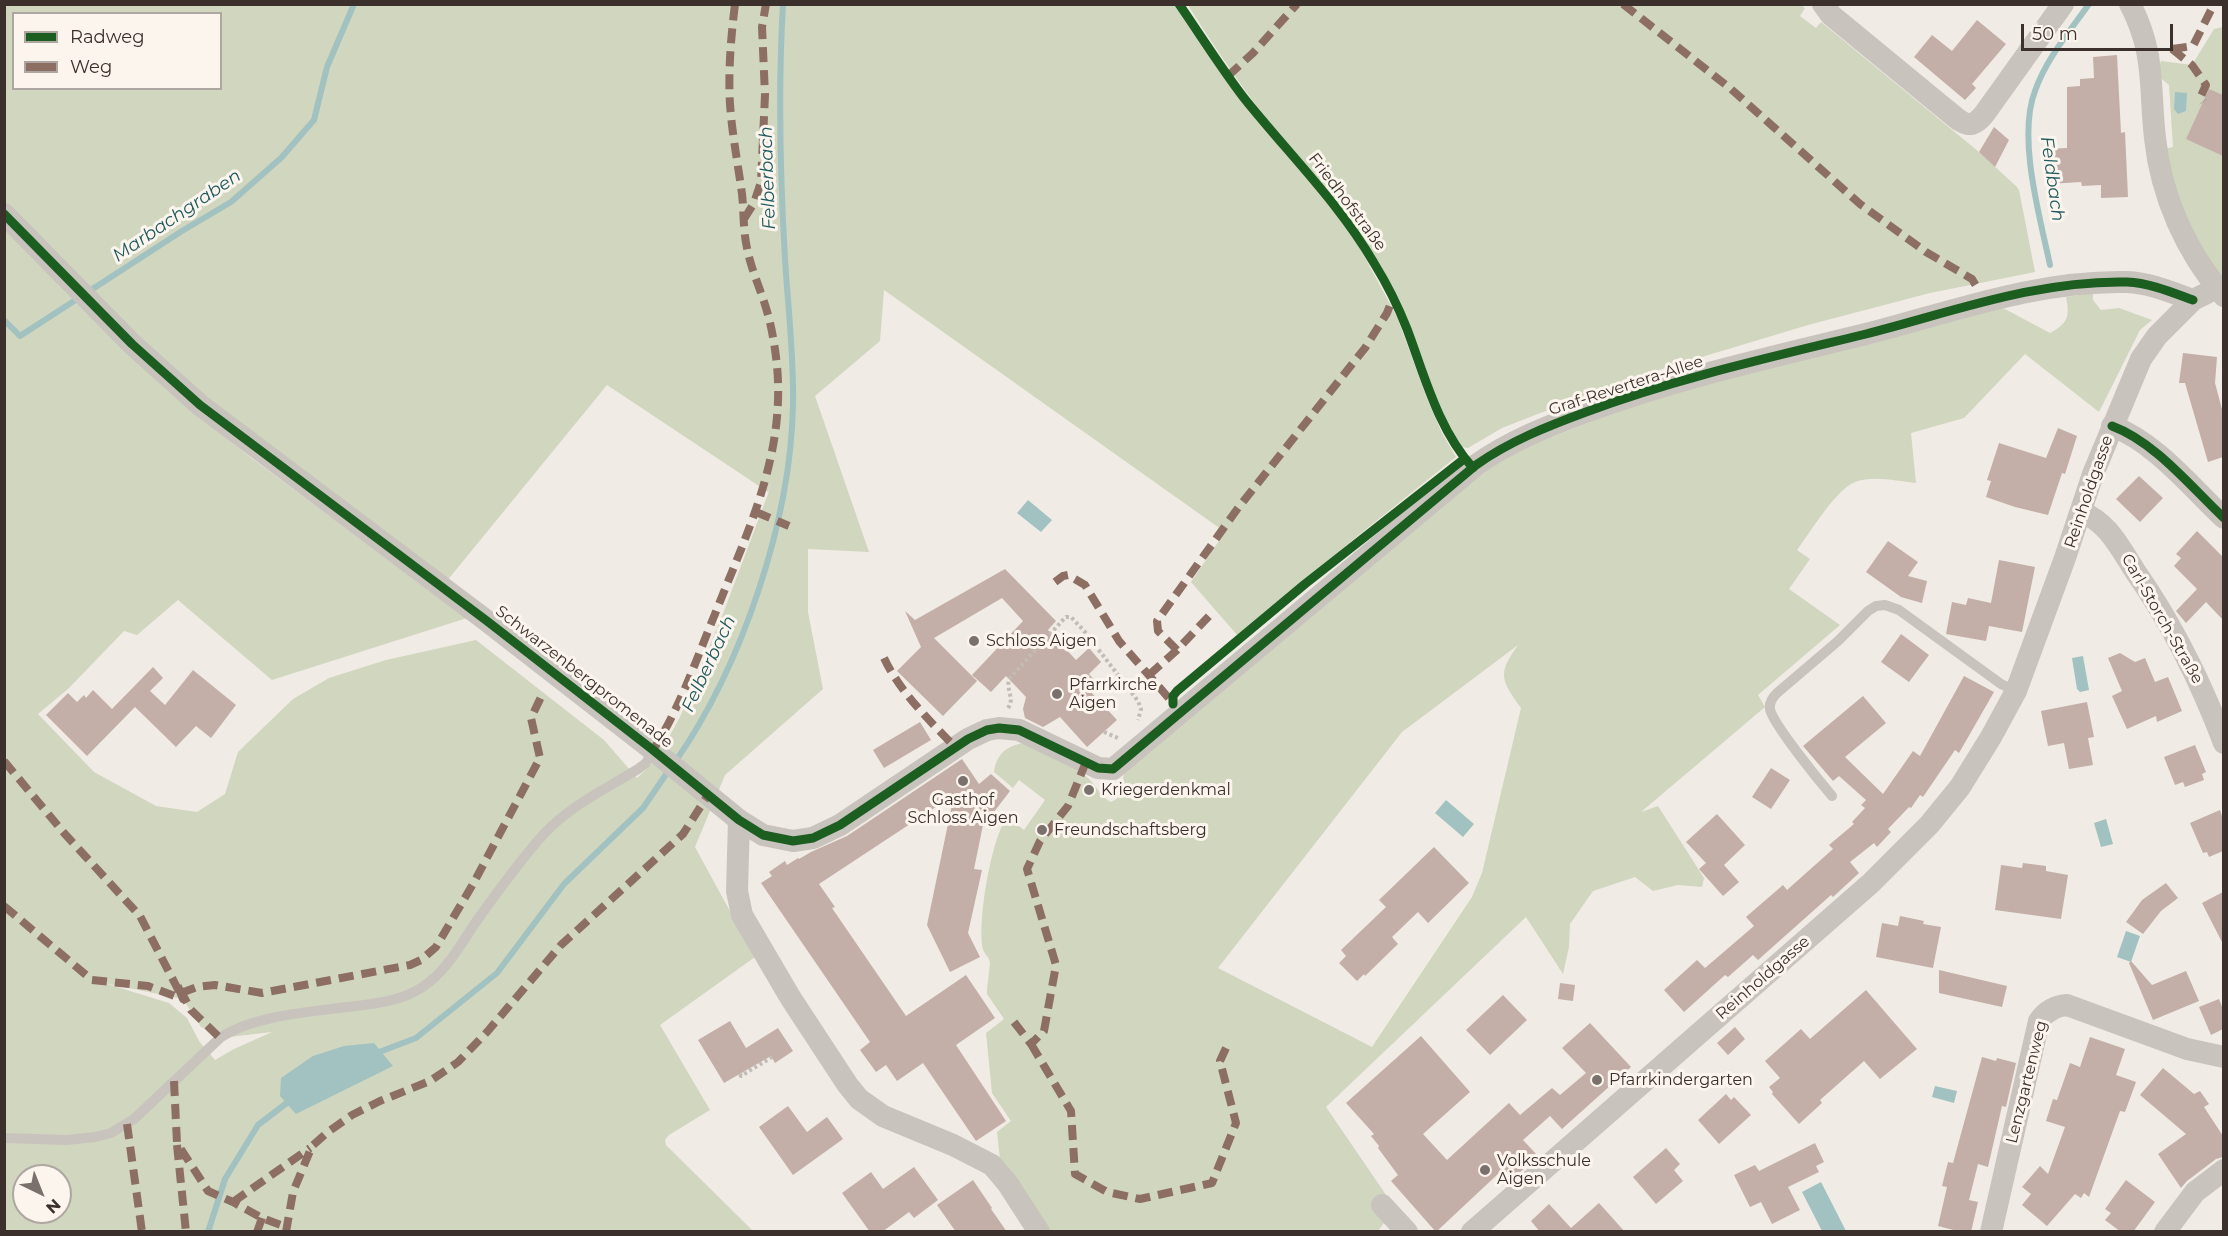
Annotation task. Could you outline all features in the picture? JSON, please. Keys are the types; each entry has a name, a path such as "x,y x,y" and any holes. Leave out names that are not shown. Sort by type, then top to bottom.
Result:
{"street":[{"path":"1823,4 1831,15 1944,108 1964,123 1971,125 1977,123 1985,113 2063,4"},
{"path":"2130,4 2148,49 2155,139 2164,187 2186,240 2220,292"},
{"name":"Schwarzenbergpromenade","path":"4,214 90,303 173,382 201,405 487,621 739,820 763,835 793,841 813,838 840,825 962,743 987,730 1018,729 1103,769"},
{"name":"Graf-Revertera-Allee","path":"1103,769 1113,769 1136,751 1476,465 1507,445 1549,426 1655,389 1896,326 1996,297 2070,286 2128,282 2148,285 2193,300"},
{"name":"Reinholdgasse","path":"1472,1232 1894,862 1929,825 1960,787 1983,752 2016,691 2112,426 2141,359 2157,336 2193,300 2220,292"},
{"path":"2112,426 2133,435 2149,446 2223,518"},
{"name":"Carl-Storch-Straße","path":"2080,512 2095,518 2103,526 2145,585 2198,680 2223,743"},
{"path":"739,820 737,891 742,915 790,997 847,1084 859,1099 883,1116 953,1144 992,1165 1008,1184 1039,1232"},
{"name":"Lenzgartenweg","path":"1991,1232 2039,1021 2044,1014 2055,1007 2067,1005 2187,1049 2223,1057"},
{"path":"2164,1232 2195,1192 2223,1170"},
{"path":"1382,1205 1407,1232"}],"lane":[{"path":"1832,796 1778,723 1770,710 1770,704 1777,693 1838,640 1868,610 1876,606 1891,606 1899,610 2001,684 2016,691"},
{"path":"4,1138 76,1139 111,1132 134,1119 220,1038 230,1032 254,1023 288,1016 399,999 421,988 440,973 528,852 554,824 576,805 659,755"}],"path":[{"path":"987,730 1010,705 1009,679 1062,621 1066,617 1071,617 1138,701 1141,712 1130,740 1136,751"},
{"path":"740,1074 741,1076 772,1057"}],"green space":[{"path":"4,5 1176,5 1220,70 1357,243 1397,317 1428,401 1456,457 1238,636 1191,582 1225,532 884,290 880,341 815,396 869,552 808,549 808,612 823,689 725,775 695,847 755,957 660,1025 710,1110 669,1135 665,1140 666,1145 753,1231 5,1231","holes":["607,385 768,492 771,481 768,494 724,611 680,717 657,759 637,778 604,740 476,640 386,660 329,678 293,699 238,752 225,794 197,812 156,806 94,772 38,714 69,688 124,631 137,635 178,600 272,680 467,618 250,457 164,388 446,582","104,983 183,999 201,1027 229,1037 272,1032 215,1060 199,1041 187,1018 169,1003"]},
{"path":"1188,5 1801,5 1805,8 1800,16 1816,28 1821,22 1979,152 2016,186 2019,190 2035,272 1930,293 1808,325 1662,369 1535,415 1502,428 1468,448 1462,447 1447,422 1405,316 1375,257 1337,204 1257,107"},
{"path":"2223,27 2223,287 2192,245 2160,150 2173,147 2169,85 2156,74 2161,61 2192,65 2214,29"},
{"path":"2093,293 2093,300 2101,310 2119,308 2152,320 2140,330 2099,412 2025,354 1964,418 1911,433 1916,483 1877,479 1855,482 1832,502 1797,550 1810,559 1789,589 1840,625 1758,695 1765,707 1641,812 1658,806 1704,878 1702,887 1678,885 1653,891 1635,877 1593,891 1570,924 1569,947 1563,974 1526,917 1326,1107 1395,1208 1378,1231 1048,1231 1000,1159 997,1132 1011,1121 992,1093 986,1033 1004,1019 987,994 990,962 984,951 982,937 984,902 991,862 1001,828 1007,817 1024,830 1045,800 1019,780 1013,788 994,772 995,765 1004,751 1023,743 1042,749 1085,775 1111,802 1121,792 1125,768 1469,483 1512,452 1661,395 2001,307 2050,333 2061,326 2066,319 2068,310 2066,297","holes":["1518,645 1504,670 1504,677 1509,690 1521,708 1482,873 1472,897 1372,1047 1218,968 1402,732"]}],"water":[{"path":"2175,92 2187,93 2186,111 2178,114 2174,109"},
{"path":"1028,500 1052,520 1041,532 1017,513"},
{"path":"2083,656 2089,690 2080,692 2077,689 2072,658"},
{"path":"1446,800 1474,824 1463,837 1435,813"},
{"path":"2106,819 2113,844 2101,847 2094,823"},
{"path":"2126,931 2140,936 2131,962 2117,957"},
{"path":"374,1043 393,1066 296,1114 280,1096 281,1078 313,1056 344,1046"},
{"path":"1935,1086 1957,1091 1954,1103 1932,1097"},
{"path":"1821,1182 1846,1231 1822,1231 1802,1192"}],"building":[{"path":"1977,20 2006,44 1972,84 1976,88 1965,100 1914,57 1932,35 1952,51"},
{"path":"2117,55 2121,133 2125,132 2128,197 2101,198 2101,185 2082,186 2081,182 2049,184 2048,149 2067,148 2067,87 2080,86 2080,79 2094,78 2093,57"},
{"path":"2209,89 2223,95 2223,156 2186,139"},
{"path":"1994,127 2009,140 1995,167 1979,152"},
{"path":"2183,353 2217,357 2215,383 2223,413 2223,457 2208,462 2185,383 2179,383"},
{"path":"2058,428 2077,436 2065,474 2062,473 2048,515 1986,497 1991,481 1987,480 1999,443 2046,458"},
{"path":"2139,476 2163,498 2140,522 2116,499"},
{"path":"2197,531 2223,557 2223,620 2206,602 2186,623 2176,611 2197,589 2174,566 2181,558 2176,554"},
{"path":"1888,541 1918,562 1908,576 1927,581 1922,603 1901,597 1866,572"},
{"path":"1999,560 2035,567 2022,632 1989,626 1986,641 1946,634 1952,602 1966,605 1968,598 1991,603"},
{"path":"1005,569 1056,621 1048,630 1076,660 1089,648 1101,662 1089,674 1096,682 1088,689 1117,720 1087,747 1060,717 1043,727 1025,718 1023,709 1026,697 1006,676 991,692 972,675 1023,621 1002,598 934,638 977,681 943,716 897,671 921,647 905,611 915,620"},
{"path":"1901,634 1929,655 1909,682 1881,662"},
{"path":"2120,653 2135,662 2145,658 2155,682 2168,677 2182,711 2157,722 2156,716 2127,729 2112,696 2122,691 2108,658"},
{"path":"153,667 163,678 150,691 165,705 193,670 236,705 211,738 196,726 176,747 135,707 87,756 46,715 68,693 77,702 84,695 86,698 93,690 112,709"},
{"path":"1964,676 1994,692 1959,753 1955,750 1923,797 1920,795 1911,808 1909,807 1888,829 1891,832 1877,847 1874,843 1850,862 1859,873 1833,897 1831,895 1758,960 1753,955 1728,977 1725,975 1684,1012 1664,990 1697,960 1705,968 1754,926 1746,917 1783,885 1787,890 1833,849 1829,845 1854,824 1852,822 1865,808 1861,805 1866,800 1839,776 1833,781 1803,746 1863,696 1886,723 1845,757 1883,794 1913,751 1920,756"},
{"path":"2087,702 2094,737 2088,738 2093,765 2069,769 2064,743 2048,746 2041,711"},
{"path":"920,722 931,740 884,768 873,750"},
{"path":"2195,745 2206,772 2202,774 2204,780 2185,787 2183,782 2175,785 2164,757"},
{"path":"962,759 979,784 991,774 1010,791 987,821 984,820 974,869 982,870 968,933 980,957 950,972 927,925 954,795 819,884 835,907 832,908 906,1016 966,975 995,1018 956,1045 1006,1121 976,1141 923,1063 897,1081 886,1065 876,1072 860,1050 870,1042 761,883 772,876 769,872 785,861 787,865 847,836"},
{"path":"1771,768 1790,780 1771,809 1752,797"},
{"path":"2220,810 2223,819 2223,851 2209,857 2207,852 2203,853 2190,823"},
{"path":"1717,814 1745,845 1724,865 1739,882 1723,896 1699,869 1706,863 1686,842"},
{"path":"1434,847 1469,883 1428,923 1418,912 1392,937 1398,944 1357,981 1339,963 1346,956 1341,950 1386,907 1379,900"},
{"path":"2023,863 2046,866 2046,871 2068,875 2061,919 1995,910 2001,865 2022,868"},
{"path":"2166,883 2178,898 2161,911 2143,934 2126,922 2142,900"},
{"path":"2223,892 2223,944 2202,903"},
{"path":"1900,916 1941,927 1933,968 1876,957 1882,923 1898,926"},
{"path":"2131,961 2152,985 2186,971 2199,1001 2153,1020 2129,963"},
{"path":"1939,970 2007,986 2002,1007 1939,993"},
{"path":"1560,983 1575,985 1573,1001 1558,999"},
{"path":"1866,990 1917,1049 1880,1079 1864,1061 1820,1100 1822,1103 1799,1124 1772,1094 1769,1087 1780,1078 1765,1061 1801,1029 1810,1039"},
{"path":"1503,995 1527,1020 1490,1055 1466,1030"},
{"path":"2219,999 2223,1009 2223,1029 2211,1035 2199,1007"},
{"path":"730,1021 746,1048 778,1028 793,1051 775,1063 771,1056 724,1083 698,1040"},
{"path":"1590,1023 1631,1067 1562,1129 1550,1116 1523,1140 1538,1156 1508,1183 1499,1173 1436,1232 1391,1181 1398,1175 1378,1148 1379,1146 1371,1136 1374,1134 1346,1103 1421,1036 1470,1092 1423,1134 1447,1160 1509,1103 1520,1115 1552,1088 1560,1095 1586,1073 1562,1048"},
{"path":"1735,1027 1745,1039 1728,1055 1717,1043"},
{"path":"2090,1037 2125,1049 2116,1075 2136,1082 2125,1112 2120,1111 2089,1197 2084,1193 2081,1198 2075,1194 2047,1226 2022,1205 2031,1194 2022,1187 2040,1166 2048,1174 2065,1127 2046,1121 2053,1099 2057,1100 2070,1063 2080,1067"},
{"path":"1982,1057 2016,1063 2006,1107 2002,1106 1988,1167 1978,1164 1969,1200 1978,1202 1971,1232 1961,1232 1938,1226 1947,1187 1942,1186 1948,1162 1953,1163"},
{"path":"2163,1068 2194,1094 2200,1091 2209,1104 2204,1107 2223,1136 2223,1157 2216,1159 2181,1188 2158,1154 2186,1134 2140,1095"},
{"path":"1726,1094 1731,1100 1734,1097 1751,1115 1719,1144 1698,1120"},
{"path":"788,1106 807,1132 827,1117 843,1139 793,1175 759,1127"},
{"path":"1815,1143 1824,1162 1816,1166 1819,1172 1788,1187 1800,1210 1772,1224 1761,1202 1750,1207 1734,1175 1755,1165 1759,1171"},
{"path":"1666,1148 1680,1164 1674,1170 1683,1181 1656,1204 1633,1177"},
{"path":"914,1167 938,1200 914,1218 909,1212 882,1232 870,1232 842,1193 871,1172 883,1189"},
{"path":"973,1180 1007,1232 956,1232 937,1205"},
{"path":"2126,1180 2155,1202 2133,1232 2121,1232 2105,1220 2111,1213 2105,1209"},
{"path":"1599,1203 1625,1232 1540,1232 1531,1221 1549,1204 1571,1228"}],"waterway":[{"name":"Marbachgraben","path":"4,320 20,336 231,202 281,158 314,120 327,67 354,4"},
{"name":"Felberbach","path":"675,762 699,724 721,682 758,591 783,496 790,449 793,368 783,227 780,132 783,4"},
{"name":"Feldbach","path":"2050,265 2032,178 2028,131 2030,110 2045,68 2089,4"},
{"name":"Felberbach","path":"374,1054 416,1038 497,973 564,884 643,808 669,770"},
{"name":"Felberbach","path":"208,1232 225,1179 258,1125 292,1099"}],"marked path":[{"path":"653,750 687,684 752,521 771,457 776,425 778,392 775,351 768,314 746,241 731,115 729,92 735,4"},
{"path":"744,219 754,203 761,182 765,95 762,27 766,4"},
{"path":"1228,76 1253,53 1297,4"},
{"path":"1623,4 1731,89 1860,204 1926,252 1972,279 1978,289"},
{"path":"2172,49 2193,46 2214,4"},
{"path":"2172,49 2192,65 2206,85 2200,98 2203,102"},
{"path":"1177,650 1158,631 1157,621 1238,508 1365,348 1387,313 1393,297"},
{"path":"756,512 789,526"},
{"path":"1055,582 1068,575 1085,585 1119,641 1173,703"},
{"path":"1149,675 1177,650 1210,615"},
{"path":"884,658 907,694 955,747"},
{"path":"181,993 197,987 215,985 262,993 410,965 421,960 436,947 473,884 540,758 531,718 543,693"},
{"path":"4,761 64,833 140,916 183,999 177,984 191,1010 220,1038"},
{"path":"1014,1022 1031,1044 1044,1031 1056,965 1027,869 1040,841 1068,806 1086,762"},
{"path":"286,1232 293,1192 312,1146 352,1115 430,1081 458,1062 487,1032 561,945 683,834 708,795"},
{"path":"4,906 92,980 148,986 183,999"},
{"path":"1031,1044 1071,1111 1075,1174 1107,1192 1140,1199 1212,1183 1236,1123 1220,1061 1226,1048"},
{"path":"174,1081 177,1143 208,1191 262,1218 286,1227"},
{"path":"127,1124 142,1232"},
{"path":"177,1145 186,1232"},
{"path":"233,1202 310,1148"},
{"path":"257,1232 262,1218"}],"cycle path":[{"name":"Friedhofstraße","path":"1179,4 1244,98 1329,199 1360,241 1400,312 1441,420 1450,437 1473,468"},
{"path":"4,214 132,344 200,405 487,621 739,820 763,835 793,841 813,838 840,825 968,739 987,730 999,728 1019,730 1098,768 1113,769 1476,465 1516,441 1572,417 1690,378 2028,292 2060,286 2127,282 2152,286 2193,300"},
{"path":"2112,426 2128,433 2157,454 2224,518"},
{"path":"1173,704 1173,696 1177,691 1305,584 1464,459"}],"place":[{"name":"Schloss Aigen","path":"974,641"},
{"name":"Pfarrkirche Aigen","path":"1057,694"},
{"name":"Gasthof Schloss Aigen","path":"963,781"},
{"name":"Kriegerdenkmal","path":"1089,790"},
{"name":"Freundschaftsberg","path":"1042,830"},
{"name":"Pfarrkindergarten","path":"1597,1080"},
{"name":"Volksschule Aigen","path":"1485,1170"}]}
